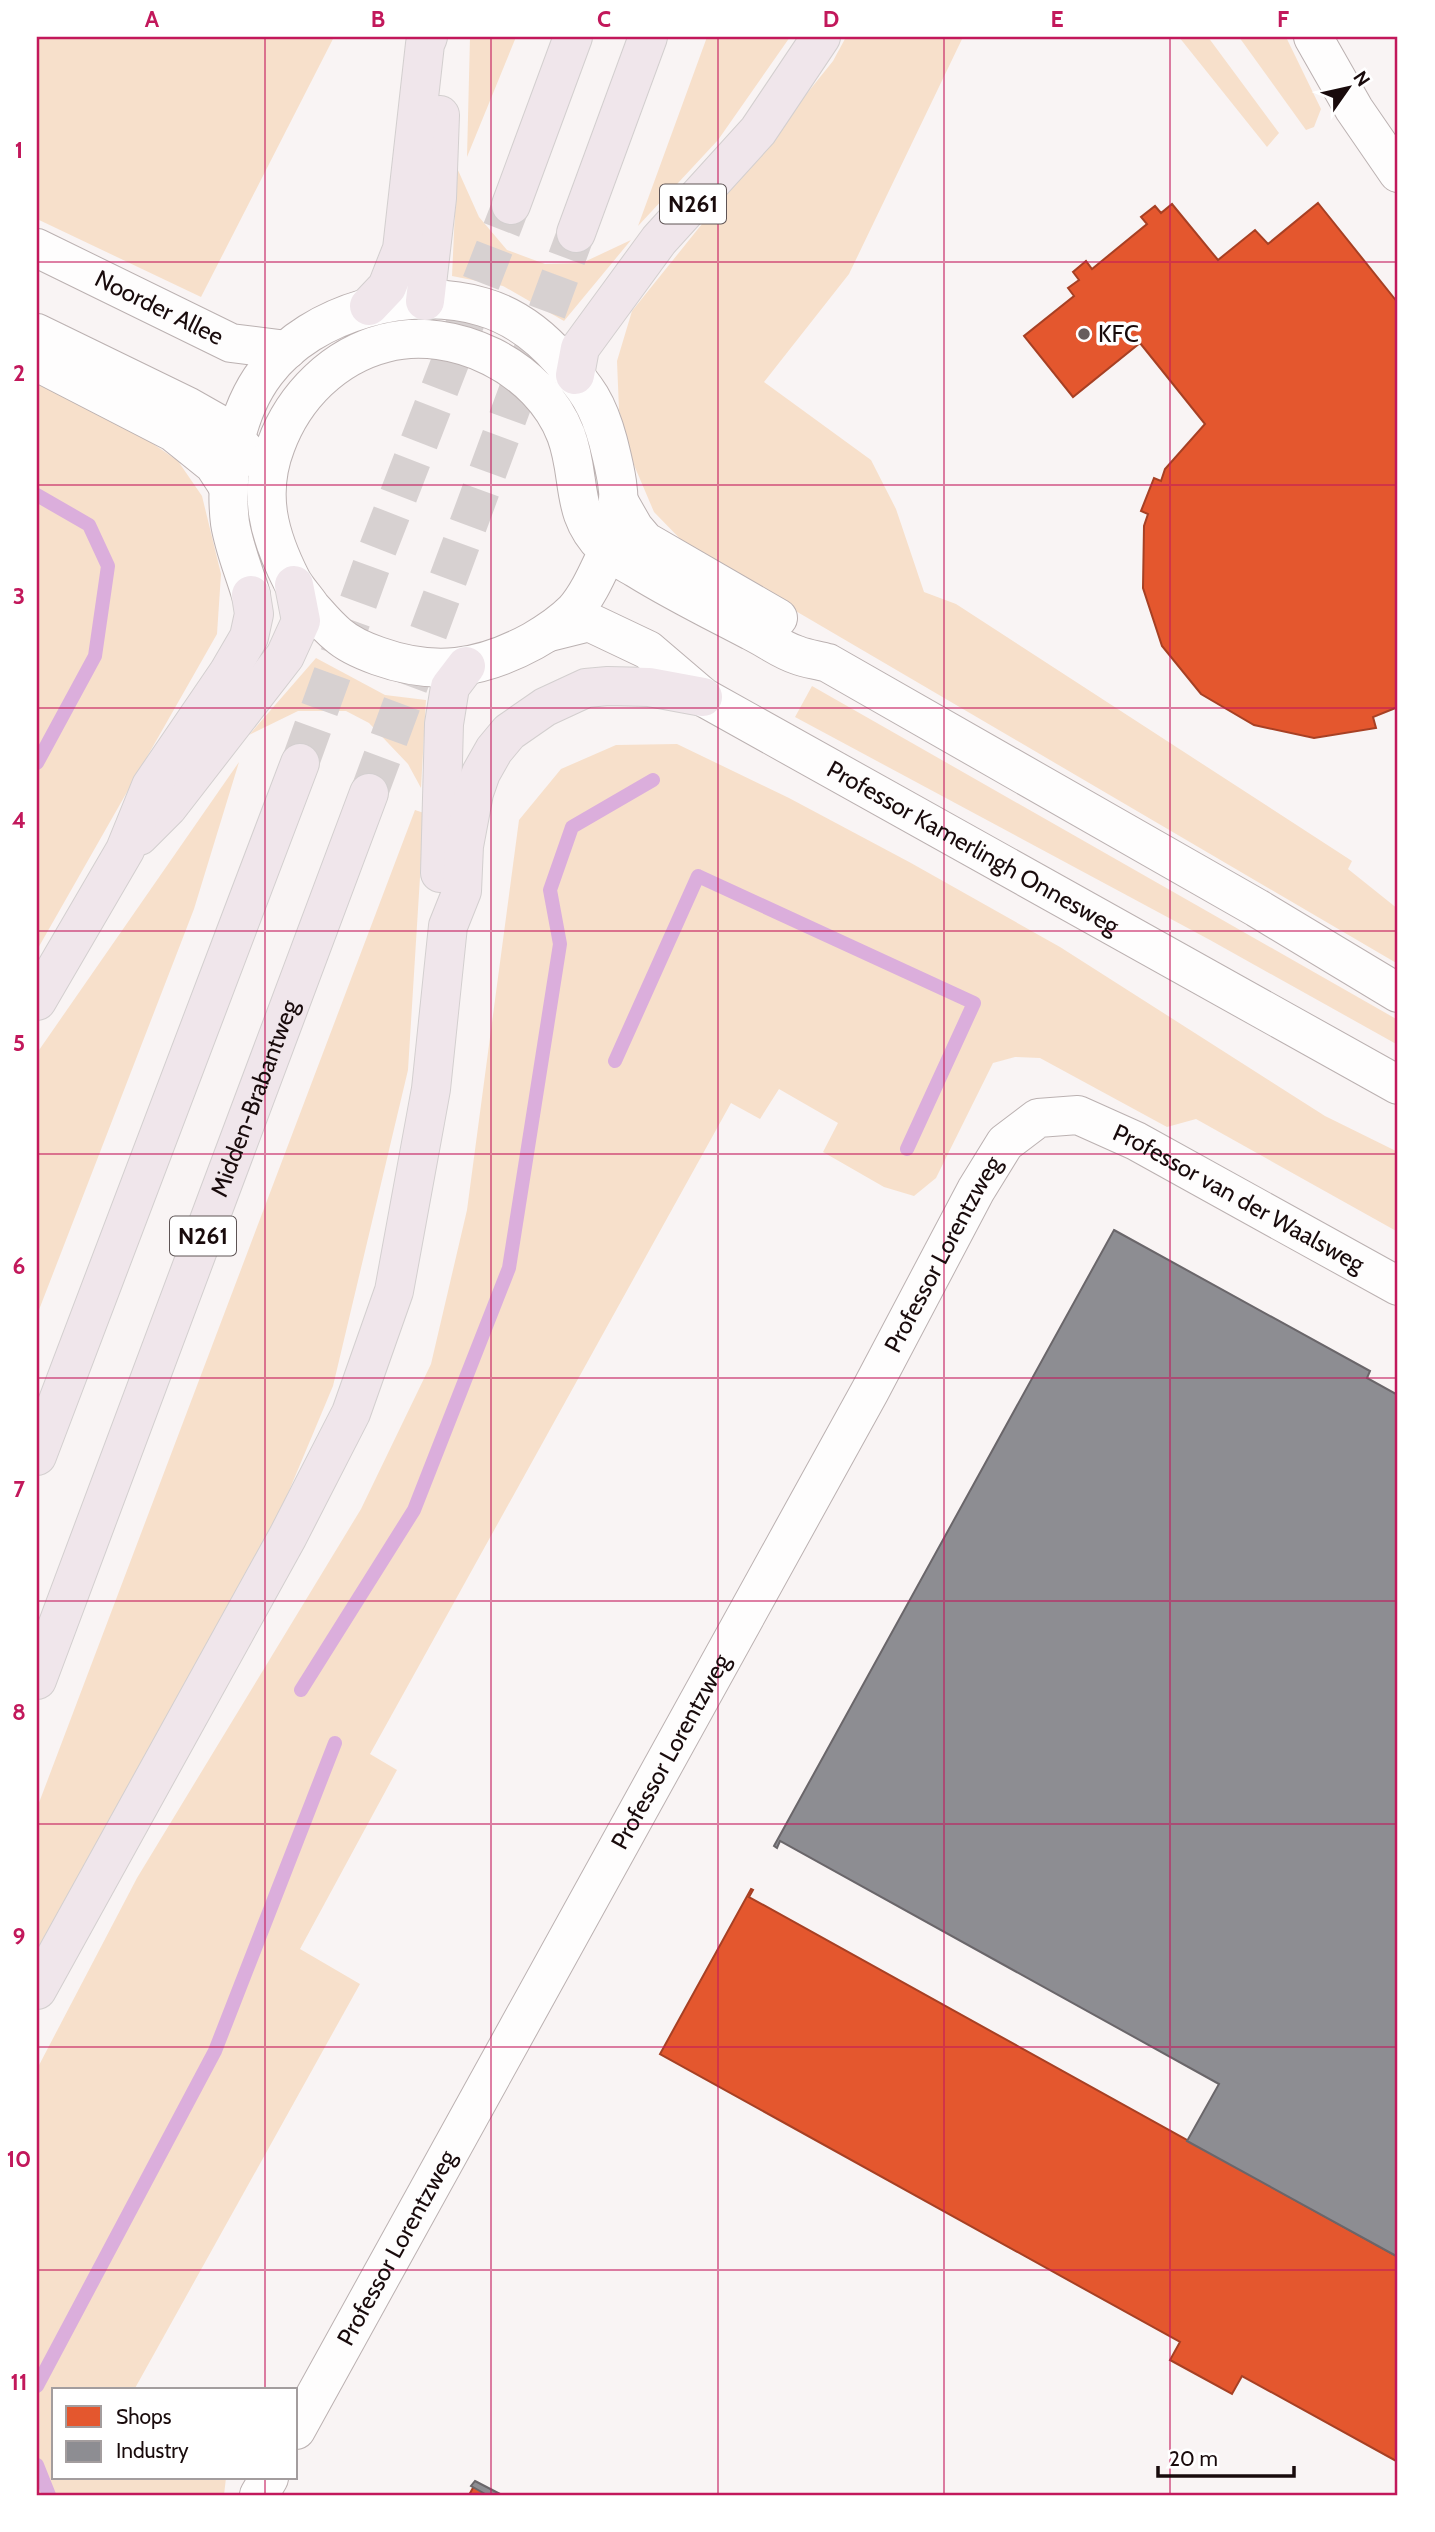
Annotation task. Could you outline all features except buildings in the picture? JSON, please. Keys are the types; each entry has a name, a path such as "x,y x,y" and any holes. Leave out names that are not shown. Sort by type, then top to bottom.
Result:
{"highway":[{"path":"369,306 387,287 402,249 425,44 428,37"},
{"path":"425,301 437,198 440,89 445,44 443,37"},
{"path":"511,205 573,37"},
{"path":"576,233 648,37"},
{"name":"N261","path":"575,376 580,348 659,240 758,131 821,37"},
{"path":"125,850 168,807 285,656 301,621 294,585"},
{"path":"37,1001 125,850 151,786 228,673 249,637 254,614 251,595"},
{"path":"448,926 440,893 444,724 450,687 466,666"},
{"path":"37,1990 288,1536 351,1413 394,1291 431,1089 448,926 462,891 464,845 474,793 481,773 494,750 509,732 545,707 586,688 608,685 649,687 703,697"},
{"path":"37,1456 300,763"},
{"name":"Midden-Brabantweg","path":"37,1680 369,793"}],"main road":[{"path":"1313,37 1354,109 1398,173"},
{"name":"Noorder Allee","path":"37,248 231,343 287,350"},
{"path":"393,341 413,321 425,301"},
{"path":"251,595 233,534 229,488 236,441 256,387 267,370 287,350 325,324 369,306 387,302 457,301 483,307 524,326 543,342 592,396 603,422 617,482 617,518 607,551 594,582 575,610 549,632 516,651 481,664 441,669 407,665 361,650 338,636 294,585 278,551 266,510 267,473 276,444 288,419 305,394 326,372 350,356 393,341 417,338 463,345 508,366 535,387 564,432 573,458 577,499 583,519 607,551 692,601 795,655 828,663 1257,908 1398,993"},
{"path":"37,333 187,406 224,427 267,473"},
{"path":"37,362 173,432 215,465 229,488"},
{"path":"618,500 645,541 809,636 828,663"},
{"name":"Professor Kamerlingh Onnesweg","path":"549,632 589,622 648,650 703,697 1398,1085"},
{"name":"Professor van der Waalsweg","path":"1078,1115 1136,1141 1398,1286"},
{"name":"Professor Lorentzweg","path":"298,2426 870,1391 976,1190 1005,1143 1038,1118 1078,1115"}],"shaded area":[{"path":"37,37 334,37 201,297 37,219"},
{"path":"470,37 516,37 467,157"},
{"path":"707,37 790,37 718,140 638,226"},
{"path":"846,37 963,37 849,274 764,382 871,460 896,509 924,592 956,604 1352,861 1348,869 1398,909 1398,964 690,549 654,512 634,465 619,410 617,361 632,311 833,61"},
{"path":"1179,37 1208,37 1279,133 1267,147"},
{"path":"1239,37 1286,37 1321,109 1314,127 1306,130"},
{"path":"457,168 479,217 507,250 545,264 582,263 631,240 564,321 503,286 452,276"},
{"path":"37,382 149,441 178,461 202,496 221,574 217,634 37,950"},
{"path":"316,658 385,695 426,700 421,788 408,764 369,723 346,711 298,711 249,735"},
{"path":"812,686 1398,1020 1398,1045 1210,940 795,717"},
{"path":"677,744 789,798 1060,947 1325,1116 1398,1152 1398,1232 1196,1119 1167,1127 1040,1058 1015,1057 993,1063 936,1178 914,1196 884,1187 823,1152 838,1123 779,1089 760,1119 731,1103 370,1754 397,1770 300,1949 360,1984 135,2388 52,2388 52,2480 226,2480 224,2495 37,2495 37,2069 137,1878 361,1509 431,1364 467,1210 519,820 561,769 616,745"},
{"path":"239,762 194,909 37,1315 37,1053"},
{"path":"415,810 424,813 408,1070 333,1386 247,1591 37,1954 37,1808"}],"waterway":[{"path":"37,495 89,525 108,566 95,656 37,763"},
{"path":"301,1690 414,1510 509,1268 560,944 550,890 572,827 653,780"},
{"path":"615,1061 698,876 974,1003 907,1149"},
{"path":"37,2386 215,2051 335,1743"},
{"path":"37,2465 49,2495"}],"tunnel":[{"path":"300,763 375,556 511,205"},
{"path":"369,793 576,233"}],"place":[{"name":"KFC","path":"1084,334"}]}
